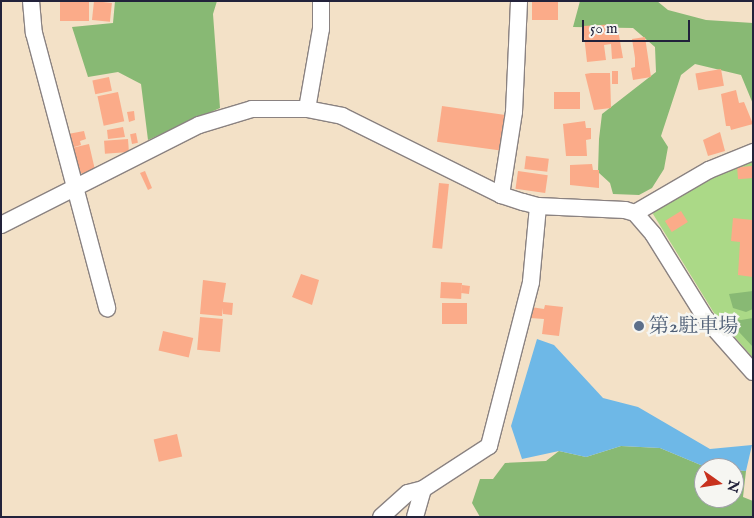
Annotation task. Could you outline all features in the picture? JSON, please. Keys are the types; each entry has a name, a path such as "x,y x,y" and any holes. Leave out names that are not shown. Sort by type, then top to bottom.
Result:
{"street":[{"path":"31,1 34,33 107,308"},
{"path":"307,109 321,29 321,1"},
{"path":"501,195 514,112 519,1"},
{"path":"1,226 199,125 252,109 307,109 342,116 501,195 538,206 626,210 635,213 653,234 706,319 753,372"},
{"path":"635,213 709,170 753,152"},
{"path":"381,517 408,493 423,489 481,454 493,437 532,282 538,206"},
{"path":"414,517 423,489"}],"green space":[{"path":"115,1 217,1 213,14 220,108 148,140 141,84 118,72 88,77 72,27 113,23"},
{"path":"580,1 657,1 668,10 706,20 753,23 753,104 741,75 695,64 681,75 661,136 668,147 664,169 652,188 639,195 613,194 610,183 598,172 599,139 602,114 656,72 655,47 633,28 573,27"},
{"path":"753,159 753,358 714,313 653,214 654,210 718,172"},
{"path":"753,291 753,309 746,312 733,308 729,294"},
{"path":"725,317 741,320 753,318 753,347"},
{"path":"621,446 660,448 694,462 694,508 744,508 744,497 753,501 753,517 480,517 472,503 480,479 493,479 505,463 546,461 559,451 586,457"},
{"path":"744,471 746,471 744,488"}],"water":[{"path":"537,339 554,345 603,398 638,407 710,449 752,445 746,471 744,471 744,458 694,458 694,462 660,448 621,446 586,457 559,451 522,459 511,426"}],"building":[{"path":"60,1 89,1 89,21 60,21"},
{"path":"94,1 112,3 110,22 92,20"},
{"path":"532,1 558,1 558,20 532,20"},
{"path":"617,24 623,58 612,59 611,44 604,45 606,60 587,62 583,26"},
{"path":"645,37 651,77 633,80 631,68 635,67 635,58 632,39"},
{"path":"721,69 724,86 698,90 695,74"},
{"path":"612,71 618,71 618,84 612,84"},
{"path":"610,73 611,108 594,110 585,74"},
{"path":"109,77 112,91 95,94 92,81"},
{"path":"736,90 739,103 744,102 753,124 731,130 730,126 726,126 721,94"},
{"path":"118,92 124,121 104,126 97,96"},
{"path":"554,92 580,92 580,109 554,109"},
{"path":"442,106 505,115 500,151 437,142"},
{"path":"134,111 135,120 129,122 127,112"},
{"path":"585,121 586,128 591,128 591,139 586,140 587,156 566,156 563,124"},
{"path":"123,127 125,137 108,139 107,130"},
{"path":"84,131 86,139 80,141 81,145 71,148 68,134"},
{"path":"720,132 725,151 708,156 703,140"},
{"path":"136,133 138,143 132,144 130,134"},
{"path":"128,139 129,152 105,154 104,141"},
{"path":"89,144 95,170 77,175 70,148"},
{"path":"526,156 549,159 547,172 524,169"},
{"path":"592,164 593,170 599,170 599,188 570,185 570,165"},
{"path":"752,166 753,178 738,179 737,167"},
{"path":"145,171 152,188 148,190 140,173"},
{"path":"518,171 548,175 545,193 515,189"},
{"path":"439,183 449,184 442,249 432,248"},
{"path":"681,211 688,222 672,232 665,221"},
{"path":"733,218 753,220 753,277 738,275 740,242 731,241"},
{"path":"301,274 319,280 312,305 292,297"},
{"path":"203,280 226,283 223,302 233,303 232,315 223,314 223,308 222,316 200,314"},
{"path":"441,282 462,283 461,299 440,298"},
{"path":"462,285 470,286 469,294 461,293"},
{"path":"442,303 467,303 467,324 442,324"},
{"path":"545,305 563,307 559,336 542,334 544,319 530,318 531,307 544,309"},
{"path":"200,317 223,319 220,352 197,350"},
{"path":"163,331 193,338 189,357 159,350"},
{"path":"177,434 182,456 159,462 154,439"}],"place":[{"name":"第2駐車場","path":"639,326"}]}
